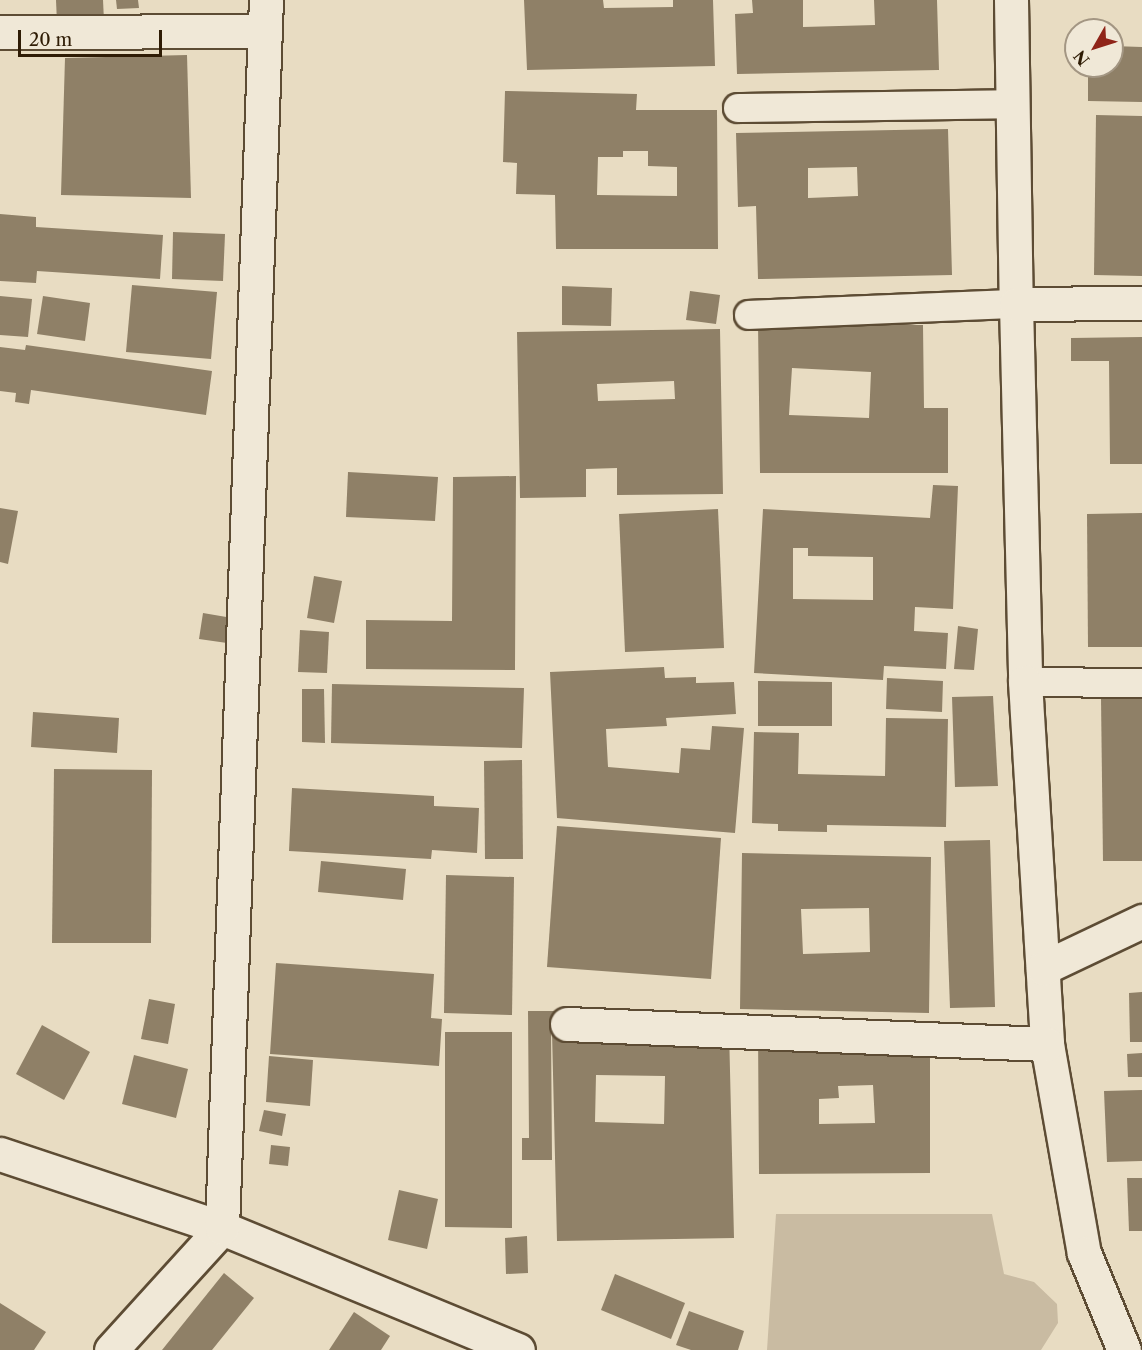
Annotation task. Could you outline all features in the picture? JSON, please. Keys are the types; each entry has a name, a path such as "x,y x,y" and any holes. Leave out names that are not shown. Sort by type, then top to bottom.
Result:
{"street":[{"path":"1011,0 1025,682 1047,1044 1084,1253 1124,1350"},
{"path":"0,32 266,16 222,1228 111,1350"},
{"path":"1016,304 1142,303"},
{"path":"1043,968 1142,921"},
{"path":"567,1024 1047,1044"},
{"path":"0,1154 222,1228 518,1350"}],"lane":[{"path":"738,108 1013,104"},
{"path":"749,315 1016,304"},
{"path":"1025,682 1142,683"}],"shaded area":[{"path":"776,1214 992,1214 1004,1274 1034,1282 1057,1304 1058,1323 1041,1350 767,1350"}],"building":[{"path":"56,0 103,0 104,21 57,23"},
{"path":"116,0 138,0 139,8 117,9"},
{"path":"524,0 603,0 604,8 673,7 673,0 713,0 715,66 527,70"},
{"path":"752,0 803,0 803,27 875,25 874,0 937,0 939,70 737,74 735,14 753,13"},
{"path":"1124,46 1142,47 1142,102 1088,101 1088,78 1124,78"},
{"path":"187,55 191,198 61,195 65,58"},
{"path":"505,91 637,94 636,110 717,110 718,249 556,249 555,195 516,194 517,163 503,162","holes":["623,151 648,151 648,166 677,167 677,196 597,195 598,157 623,157"]},
{"path":"1096,115 1142,116 1142,276 1094,275"},
{"path":"948,129 952,275 758,279 756,206 738,207 736,133","holes":["857,167 858,196 808,198 808,168"]},
{"path":"0,214 36,217 36,227 163,235 160,279 37,271 36,283 0,281"},
{"path":"173,232 225,234 223,281 172,279"},
{"path":"132,285 217,292 211,359 126,352"},
{"path":"562,286 612,288 611,326 562,325"},
{"path":"690,291 720,295 716,324 686,320"},
{"path":"0,296 32,299 28,337 0,335"},
{"path":"43,296 90,303 85,341 37,334"},
{"path":"758,325 923,325 924,408 948,408 948,473 760,473","holes":["792,368 871,372 869,418 789,415"]},
{"path":"720,329 723,494 617,495 617,468 586,469 586,497 520,498 517,332","holes":["674,381 675,399 598,401 597,384"]},
{"path":"1142,337 1142,464 1110,464 1109,361 1071,361 1071,338"},
{"path":"26,345 212,371 206,415 31,390 29,404 15,402 16,393 0,391 0,347 25,350"},
{"path":"348,472 438,477 435,521 346,517"},
{"path":"516,476 515,670 366,669 366,620 452,621 453,477"},
{"path":"933,485 958,486 953,609 915,607 914,631 948,633 946,669 884,666 883,680 754,673 763,509 930,518","holes":["793,548 808,548 808,556 873,557 873,600 793,599"]},
{"path":"0,508 18,511 8,564 0,562"},
{"path":"718,509 724,648 625,652 619,514"},
{"path":"1142,513 1142,647 1088,647 1087,514"},
{"path":"314,576 342,581 334,623 307,618"},
{"path":"203,613 238,619 234,644 199,639"},
{"path":"958,626 978,629 974,670 954,669"},
{"path":"300,630 329,632 327,673 298,672"},
{"path":"664,667 665,678 696,677 696,683 734,682 736,714 666,718 667,726 606,729 608,767 679,773 681,748 710,750 712,726 744,728 735,833 557,818 550,672"},
{"path":"887,678 943,681 942,712 886,709"},
{"path":"758,681 832,682 832,726 758,726"},
{"path":"332,684 524,688 522,748 331,743"},
{"path":"302,689 324,689 325,743 302,742"},
{"path":"993,696 998,786 955,787 952,697"},
{"path":"1101,698 1142,698 1142,861 1103,861"},
{"path":"33,712 119,718 117,753 31,747"},
{"path":"886,718 948,719 946,827 827,825 827,832 778,831 778,824 752,823 754,732 799,733 798,774 885,776"},
{"path":"522,760 523,859 485,859 484,761"},
{"path":"54,769 152,770 151,943 52,943"},
{"path":"292,788 434,796 434,806 479,808 477,853 432,850 431,859 289,851"},
{"path":"557,826 721,838 711,979 547,967"},
{"path":"990,840 995,1007 950,1008 944,841"},
{"path":"742,853 931,857 929,1013 740,1009","holes":["869,908 870,952 803,954 801,909"]},
{"path":"321,861 406,869 403,900 318,892"},
{"path":"446,875 514,877 512,1015 444,1013"},
{"path":"276,963 434,974 431,1018 442,1019 439,1066 270,1054"},
{"path":"1142,992 1142,1042 1130,1042 1129,993"},
{"path":"149,999 175,1004 168,1044 141,1039"},
{"path":"528,1011 558,1011 558,1028 551,1028 552,1160 522,1160 522,1138 529,1138"},
{"path":"42,1025 90,1052 64,1100 16,1074"},
{"path":"729,1029 734,1238 557,1241 552,1032","holes":["596,1075 665,1076 664,1124 595,1122"]},
{"path":"445,1032 512,1032 512,1228 445,1227"},
{"path":"758,1033 930,1033 930,1173 759,1174","holes":["873,1085 875,1123 819,1124 819,1099 839,1098 838,1086"]},
{"path":"1142,1053 1142,1077 1128,1077 1127,1054"},
{"path":"134,1055 188,1069 176,1118 122,1104"},
{"path":"269,1056 313,1060 310,1106 266,1102"},
{"path":"1142,1090 1142,1161 1107,1162 1104,1091"},
{"path":"264,1110 286,1114 282,1136 259,1131"},
{"path":"271,1145 290,1147 288,1166 269,1164"},
{"path":"1127,1178 1142,1178 1142,1231 1129,1231"},
{"path":"399,1190 438,1199 427,1249 388,1240"},
{"path":"527,1236 528,1273 506,1274 505,1238"},
{"path":"224,1273 254,1298 212,1350 162,1350"},
{"path":"615,1274 685,1303 671,1339 601,1310"},
{"path":"0,1303 46,1332 34,1350 0,1350"},
{"path":"689,1311 744,1331 738,1350 691,1350 676,1345"},
{"path":"354,1312 390,1336 381,1350 329,1350"}]}
